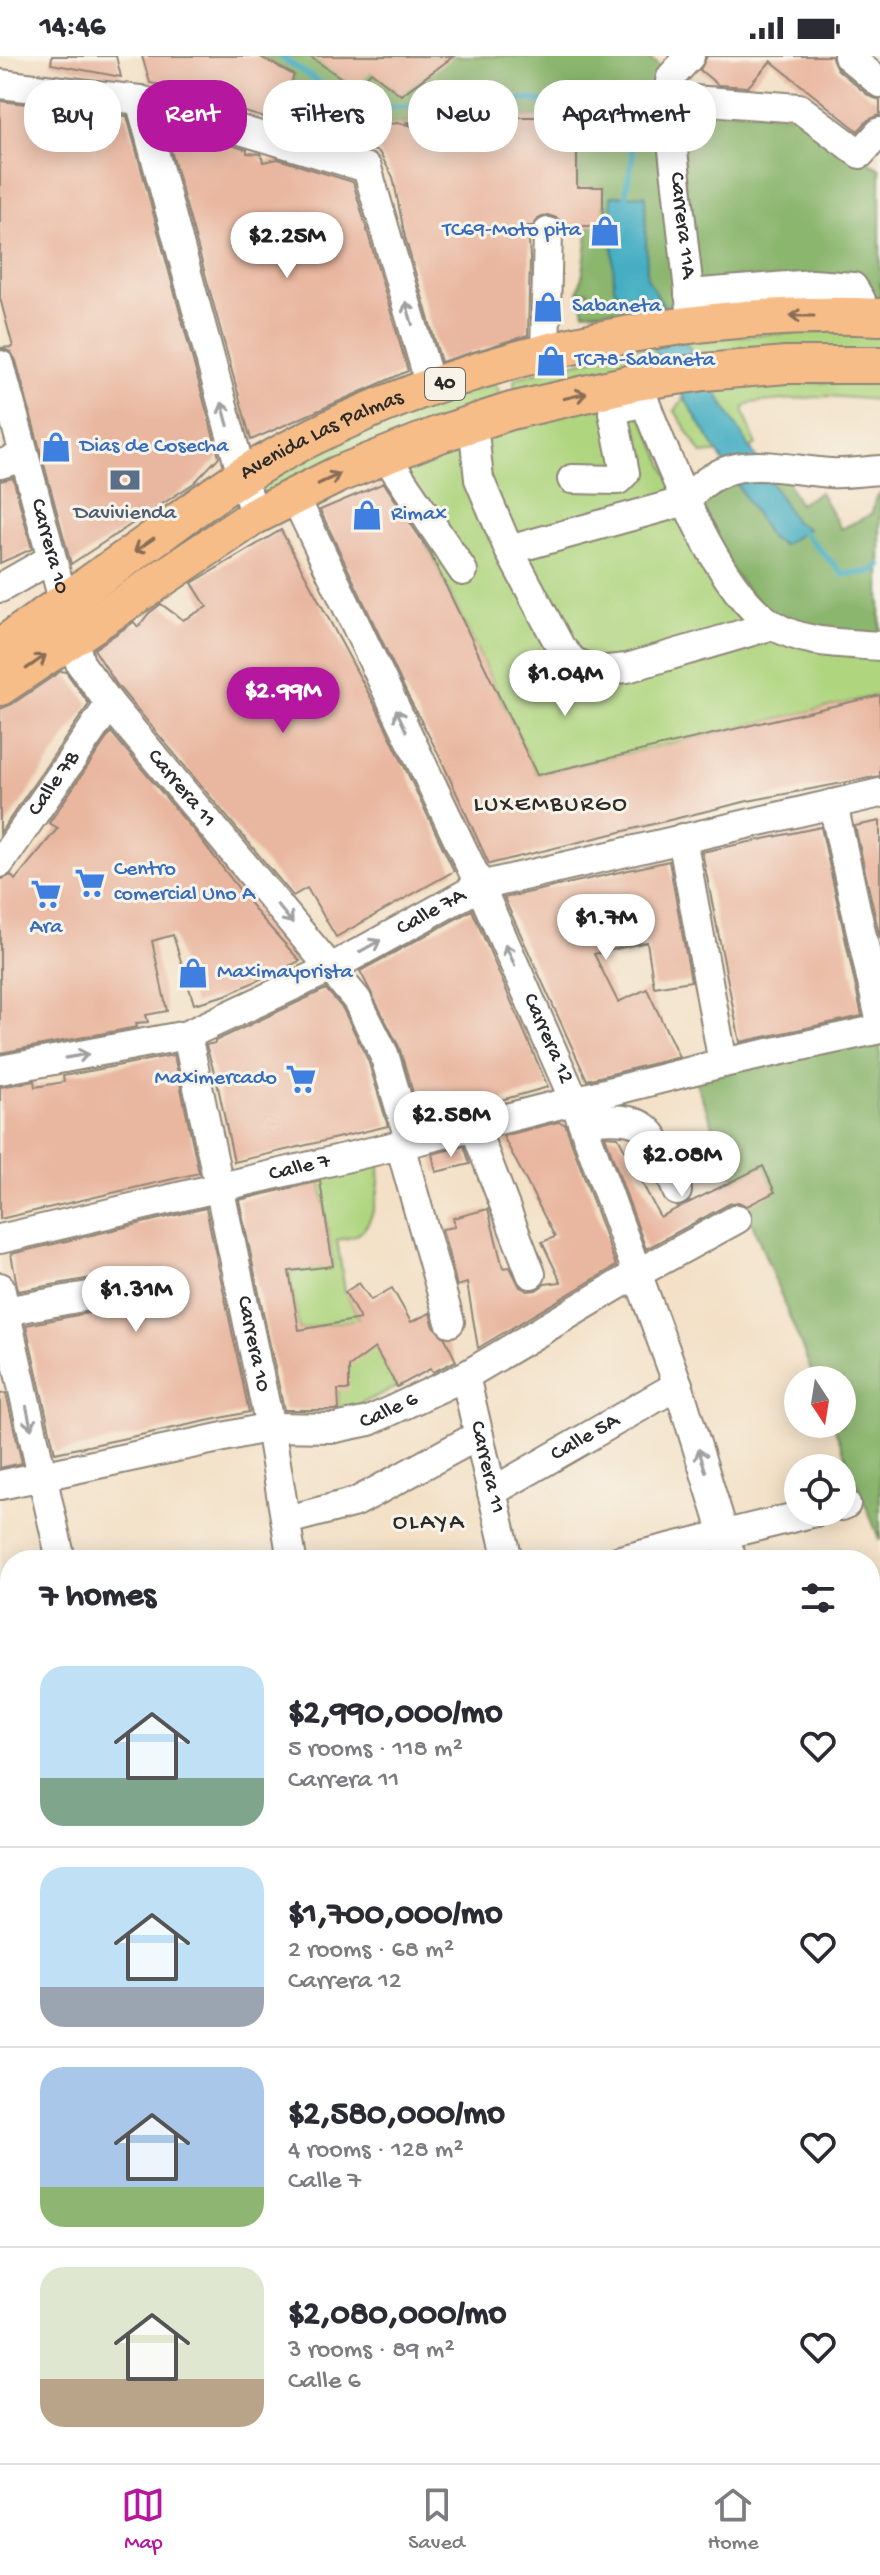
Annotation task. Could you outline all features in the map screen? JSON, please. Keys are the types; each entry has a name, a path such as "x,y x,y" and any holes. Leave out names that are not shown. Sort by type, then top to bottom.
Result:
{"main road":[{"name":"Avenida Las Palmas","path":"0,647 242,476 346,423 431,388 501,365 605,339 691,310 784,316 871,316"},
{"path":"501,365 511,411"},
{"name":"Avenida Las Palmas","path":"0,687 255,516 294,495 385,455 456,428 511,411 641,392 704,372 786,365 880,365"}],"street":[{"path":"848,56 880,83"},
{"path":"676,77 799,108 860,154 880,132"},
{"name":"Carrera 11A","path":"676,77 691,310"},
{"path":"0,84 137,100"},
{"path":"247,132 367,168 431,388"},
{"path":"154,152 255,516"},
{"path":"545,353 548,232"},
{"name":"Carrera 10","path":"0,365 12,460 51,559 72,637"},
{"path":"572,479 618,480 625,473 613,413 641,392 686,501 739,595 773,625 809,639 880,646"},
{"path":"456,428 509,550 561,648 574,662 597,671 627,668 773,625"},
{"path":"385,455 463,571"},
{"path":"509,550 686,501 709,478 753,465 829,473 880,470"},
{"name":"Carrera 12","path":"294,495 480,886 578,1110 678,1385 729,1547"},
{"path":"0,588 51,559"},
{"name":"Carrera 11","path":"72,637 80,663 110,704 357,1000 384,1054 450,1322"},
{"name":"Calle 7B","path":"0,863 110,704"},
{"name":"Calle 7A","path":"0,1070 187,1035 331,968 480,886 880,793"},
{"path":"833,804 880,1019"},
{"path":"682,838 723,1063"},
{"name":"Calle 7","path":"0,1239 474,1126 578,1110 723,1063 880,1029"},
{"name":"Carrera 10","path":"187,1035 270,1427 291,1550"},
{"path":"578,1110 634,1121 657,1138 677,1191"},
{"path":"474,1126 531,1274"},
{"name":"Calle 6","path":"0,1485 270,1427 335,1428 369,1421 465,1376 638,1273 737,1219"},
{"path":"59,1550 3,1299 110,1292"},
{"name":"Carrera 11","path":"465,1376 506,1550"},
{"name":"Calle 5A","path":"492,1492 678,1385"},
{"path":"287,1520 356,1502 479,1435"},
{"path":"704,1550 729,1547 784,1525"}],"green space":[{"path":"259,56 647,56 666,72 667,80 534,80 534,117 518,117 518,80 408,80 408,123 392,124 392,80 292,80 294,75"},
{"path":"716,109 795,115 880,169 880,305 865,299 696,289 681,152 716,152"},
{"path":"577,152 672,152 684,316 625,320 614,310 584,312 582,303 590,300 588,291 578,292 589,226 603,225 603,187 577,187"},
{"path":"880,328 880,354 697,361 684,339"},
{"path":"651,344 664,365 518,391 514,385 515,378"},
{"path":"880,382 878,400 828,396 750,403 744,412 756,445 743,450 702,454 675,411 684,397 722,383"},
{"path":"494,383 499,396 265,496 256,485 340,439"},
{"path":"634,395 682,508 880,654 880,695 537,775 425,542 396,478 395,464 516,421"},
{"path":"782,471 799,504 820,492 841,529 872,514 875,499 880,494 880,638 812,632 789,624 770,612 739,580 691,500 701,489"},
{"path":"880,1037 880,1541 856,1481 856,1454 845,1454 839,1438 856,1438 856,1366 809,1366 694,1078"},
{"path":"378,1159 378,1190 368,1223 355,1236 337,1240 345,1292 397,1387 339,1413 338,1390 349,1367 355,1320 299,1330 289,1271 333,1265 319,1173"}],"water":[{"path":"645,195 647,278 795,522 808,529 783,545 770,538 614,288 611,196"}],"building":[{"path":"52,56 116,56 121,77 51,64"},
{"path":"142,56 259,56 294,75 292,80 263,80 263,117 247,113 247,80 149,80"},
{"path":"309,56 454,56 421,80 408,80 408,90 401,95 392,88 392,80 381,80 371,72 364,80 344,80"},
{"path":"707,56 831,56 837,69 869,96 880,100 880,115 868,120 858,131 771,61 748,87 718,85 716,80 700,70"},
{"path":"0,101 24,104 24,152 121,152 121,115 127,116 219,457 194,483 71,564 16,361 11,352 0,348 13,347 0,298"},
{"path":"518,117 534,117 534,152 577,152 577,187 603,187 603,226 564,226 557,218 548,215 539,218 533,226 528,226 528,335 441,362 405,237 393,177 379,152 392,152 392,124 408,125 408,152 518,152"},
{"path":"171,152 261,154 263,162 278,159 353,182 408,371 251,440"},
{"path":"13,478 32,549 0,563 0,481"},
{"path":"384,483 430,553 537,775 880,695 880,776 748,801 489,864 320,510"},
{"path":"281,530 378,711 454,871 336,937 307,888 293,896 117,685 94,649 134,622 138,627 161,604 183,620 207,607 192,583"},
{"path":"61,671 66,672 89,704 0,833 0,709"},
{"path":"111,732 300,961 226,995 194,1004 173,935 152,941 167,1011 146,1015 148,1022 136,1023 137,1027 0,1053 0,880 11,875 15,880 58,828 49,823"},
{"path":"880,821 880,939 855,826"},
{"path":"821,827 862,1016 740,1042 702,852"},
{"path":"669,861 691,981 654,987 647,942 594,954 618,1002 647,989 679,1057 587,1080 504,898"},
{"path":"472,910 548,1087 422,1122 399,1047 360,971"},
{"path":"326,989 343,1009 368,1060 388,1126 234,1162 206,1045"},
{"path":"174,1055 199,1173 0,1219 0,1087 34,1081 35,1087 64,1082 63,1076"},
{"path":"558,1122 565,1124 616,1266 478,1348 467,1283 457,1286 442,1229 455,1227 453,1218 488,1209 503,1268 510,1267 520,1287 528,1291 561,1282 542,1242 555,1237 503,1136"},
{"path":"605,1136 618,1137 660,1217 763,1166 775,1192 747,1206 738,1202 729,1204 646,1249"},
{"path":"464,1146 470,1164 436,1172 432,1154"},
{"path":"320,1181 333,1266 289,1271 299,1330 360,1319 345,1292 359,1283 371,1300 392,1288 411,1322 430,1313 434,1327 445,1338 456,1361 433,1372 430,1369 397,1387 375,1348 349,1367 349,1390 338,1390 339,1410 284,1410 239,1200"},
{"path":"206,1208 249,1412 55,1453 26,1325 114,1308 126,1298 126,1288 122,1280 108,1275 18,1291 11,1254"},
{"path":"6,1393 22,1463 0,1468 0,1394"}],"waterway":[{"path":"279,56 360,109 529,99 620,121 633,156 626,189 627,202"},
{"path":"798,527 843,574 871,572 880,566"}],"place":[{"name":"TC69-Moto pita","path":"605,231"},
{"name":"Sabaneta","path":"548,307"},
{"name":"TC78-Sabaneta","path":"551,361"},
{"name":"Dias de Cosecha","path":"56,447"},
{"name":"Davivienda","path":"125,480"},
{"name":"Rimax","path":"367,515"},
{"name":"Centro comercial Uno A","path":"90,883"},
{"name":"Ara","path":"46,894"},
{"name":"Maximayorista","path":"193,973"},
{"name":"Maximercado","path":"301,1079"}],"district":[{"name":"LUXEMBURGO","path":"551,805"},
{"name":"OLAYA","path":"429,1523"}]}
